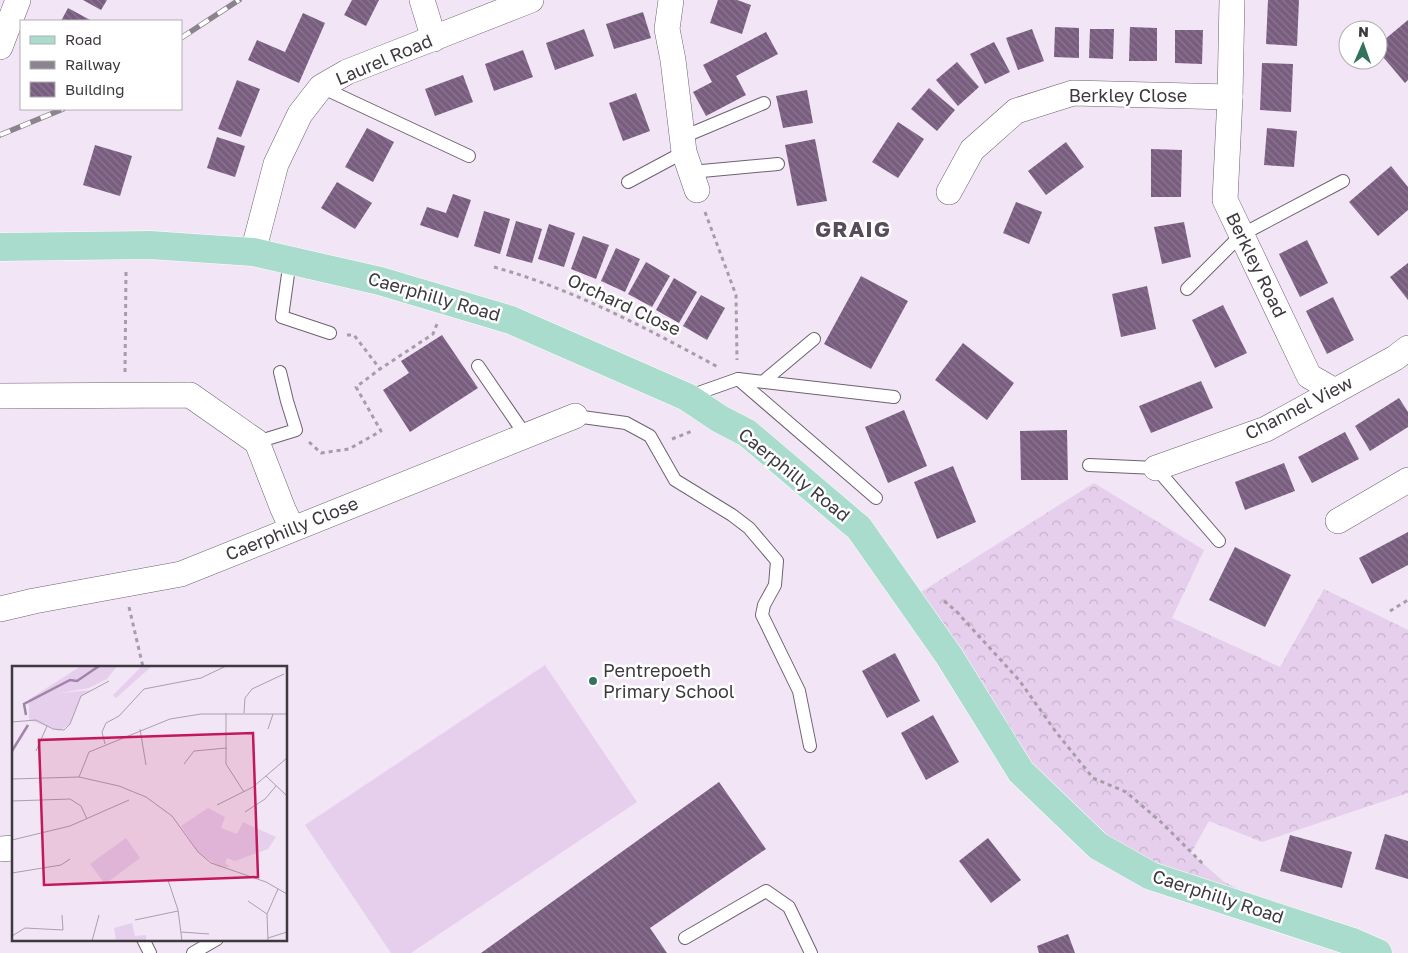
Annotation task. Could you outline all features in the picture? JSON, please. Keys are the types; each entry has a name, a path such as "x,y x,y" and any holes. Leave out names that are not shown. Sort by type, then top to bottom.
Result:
{"main road":[{"name":"Caerphilly Road","path":"0,247 150,245 253,252 290,260 380,281 510,320 686,397 720,419 747,433 859,528 949,656 1021,772 1098,846 1151,876 1353,942 1378,953"}],"street":[{"path":"0,47 18,0"},
{"path":"422,0 434,39"},
{"name":"Laurel Road","path":"253,252 276,164 300,114 322,87 347,72 531,0"},
{"path":"671,0 667,29 688,163"},
{"name":"Berkley Road","path":"1232,0 1225,200 1309,376 1335,391"},
{"name":"Berkley Close","path":"949,192 972,150 1016,111 1073,93 1230,97"},
{"name":"Channel View","path":"1156,468 1266,429 1395,358 1408,348"},
{"path":"0,396 190,395 256,442 292,528"},
{"name":"Caerphilly Close","path":"0,609 181,574 575,416"},
{"path":"1338,521 1408,480"}],"lane":[{"path":"322,87 469,156"},
{"path":"688,163 764,103"},
{"path":"628,182 688,163 778,164"},
{"path":"1187,289 1241,235 1343,181"},
{"path":"290,260 282,317 330,333"},
{"path":"764,382 814,339"},
{"path":"478,366 526,436"},
{"path":"256,442 296,430 280,372"},
{"path":"738,378 876,498"},
{"path":"686,397 738,378 894,397"},
{"path":"575,416 626,423 650,436 675,480 749,528 777,561 775,585 764,604 762,615 799,691 810,746"},
{"path":"1089,465 1156,468 1219,541"},
{"path":"685,938 766,891 789,907 811,953"},
{"path":"144,940 150,953"},
{"path":"193,953 215,940"}],"path":[{"path":"688,163 736,295 738,378"},
{"path":"125,396 126,246"},
{"name":"Orchard Close","path":"494,267 574,295 645,328 738,378"},
{"path":"330,333 354,335 380,369"},
{"path":"296,430 321,453 349,449 381,431 356,387 433,334"},
{"path":"654,443 679,437 720,419"},
{"path":"124,584 143,666"},
{"path":"942,599 956,611 1019,680 1092,778 1126,792 1161,822 1210,870"},
{"path":"1390,611 1408,600"}],"green space":[{"path":"1094,483 1204,550 1172,618 1280,667 1324,589 1408,630 1408,793 1262,842 1209,821 1191,853 1223,881 1311,928 1151,876 1021,772 910,599"},
{"path":"545,665 637,802 411,953 391,953 305,825"}],"building":[{"path":"83,0 107,0 101,10"},
{"path":"352,0 379,0 366,26 344,15"},
{"path":"718,0 737,0 751,5 742,34 710,23"},
{"path":"1268,0 1299,0 1297,46 1266,44"},
{"path":"68,8 90,20 62,20"},
{"path":"643,12 651,38 614,49 606,24"},
{"path":"303,13 325,23 299,83 248,60 257,40 285,52"},
{"path":"1408,20 1408,80 1405,83 1388,63 1388,37"},
{"path":"1055,27 1079,28 1079,58 1054,57"},
{"path":"1130,27 1157,28 1157,61 1129,61"},
{"path":"584,29 594,56 555,70 546,43"},
{"path":"1032,29 1044,61 1018,70 1006,38"},
{"path":"1090,29 1114,29 1113,59 1089,58"},
{"path":"1175,30 1203,30 1202,64 1175,63"},
{"path":"766,32 778,54 736,76 746,95 706,116 693,92 712,82 703,65"},
{"path":"994,42 1010,72 985,84 970,54"},
{"path":"523,50 533,77 494,91 485,64"},
{"path":"957,62 979,87 958,106 936,80"},
{"path":"1262,63 1293,64 1291,112 1260,110"},
{"path":"463,75 473,102 435,116 425,89"},
{"path":"237,80 260,89 241,137 218,129"},
{"path":"929,88 955,110 937,131 911,109"},
{"path":"807,90 813,123 783,128 776,96"},
{"path":"636,93 650,131 623,141 609,103"},
{"path":"898,122 924,139 898,178 872,162"},
{"path":"367,128 394,142 373,182 345,167"},
{"path":"1267,128 1297,131 1294,167 1264,165"},
{"path":"217,137 245,146 235,177 207,168"},
{"path":"815,139 827,201 797,206 785,145"},
{"path":"1066,142 1084,167 1046,195 1028,171"},
{"path":"95,145 132,156 120,196 83,185"},
{"path":"1151,149 1182,150 1181,197 1151,197"},
{"path":"1391,166 1408,187 1408,210 1378,236 1349,202"},
{"path":"337,182 372,203 355,229 321,208"},
{"path":"453,194 471,200 458,238 420,225 427,207 446,213"},
{"path":"1016,202 1042,212 1029,244 1003,233"},
{"path":"484,211 510,219 500,254 474,246"},
{"path":"516,221 542,229 532,263 506,256"},
{"path":"1184,222 1191,257 1162,264 1154,227"},
{"path":"549,224 575,233 564,267 538,259"},
{"path":"583,236 609,245 596,279 571,269"},
{"path":"1307,240 1328,283 1300,297 1279,254"},
{"path":"616,248 640,259 625,292 601,281"},
{"path":"646,262 670,276 652,307 628,294"},
{"path":"1408,263 1408,300 1390,277"},
{"path":"861,276 908,301 871,369 824,344"},
{"path":"674,278 697,292 679,323 656,310"},
{"path":"1147,286 1156,329 1121,337 1112,294"},
{"path":"701,295 725,308 707,340 683,326"},
{"path":"1333,297 1354,340 1327,354 1306,311"},
{"path":"1223,305 1247,353 1215,368 1192,320"},
{"path":"442,335 478,388 410,432 383,390 409,373 401,361"},
{"path":"963,343 1014,383 987,420 935,380"},
{"path":"1201,381 1213,408 1151,433 1139,406"},
{"path":"1399,398 1408,412 1408,427 1370,451 1355,426"},
{"path":"904,410 927,466 888,483 865,427"},
{"path":"1067,430 1068,480 1021,480 1020,431"},
{"path":"1345,432 1359,459 1312,483 1298,457"},
{"path":"1284,463 1295,491 1245,510 1235,482"},
{"path":"953,466 976,522 937,539 914,482"},
{"path":"1408,532 1408,565 1372,584 1359,558"},
{"path":"1235,547 1291,575 1265,627 1209,600"},
{"path":"895,653 920,701 887,718 862,671"},
{"path":"933,715 959,762 926,780 901,733"},
{"path":"719,782 766,849 650,928 667,953 481,953"},
{"path":"1385,834 1408,841 1408,879 1375,869"},
{"path":"1290,835 1352,852 1342,888 1280,871"},
{"path":"988,838 1021,880 991,903 959,861"},
{"path":"1068,934 1075,953 1039,953 1037,946"}],"railway":[{"path":"182,37 239,0"},
{"path":"0,135 61,110"}],"place":[{"name":"Pentrepoeth Primary School","path":"593,681"}],"district":[{"name":"GRAIG","path":"853,229"}]}
